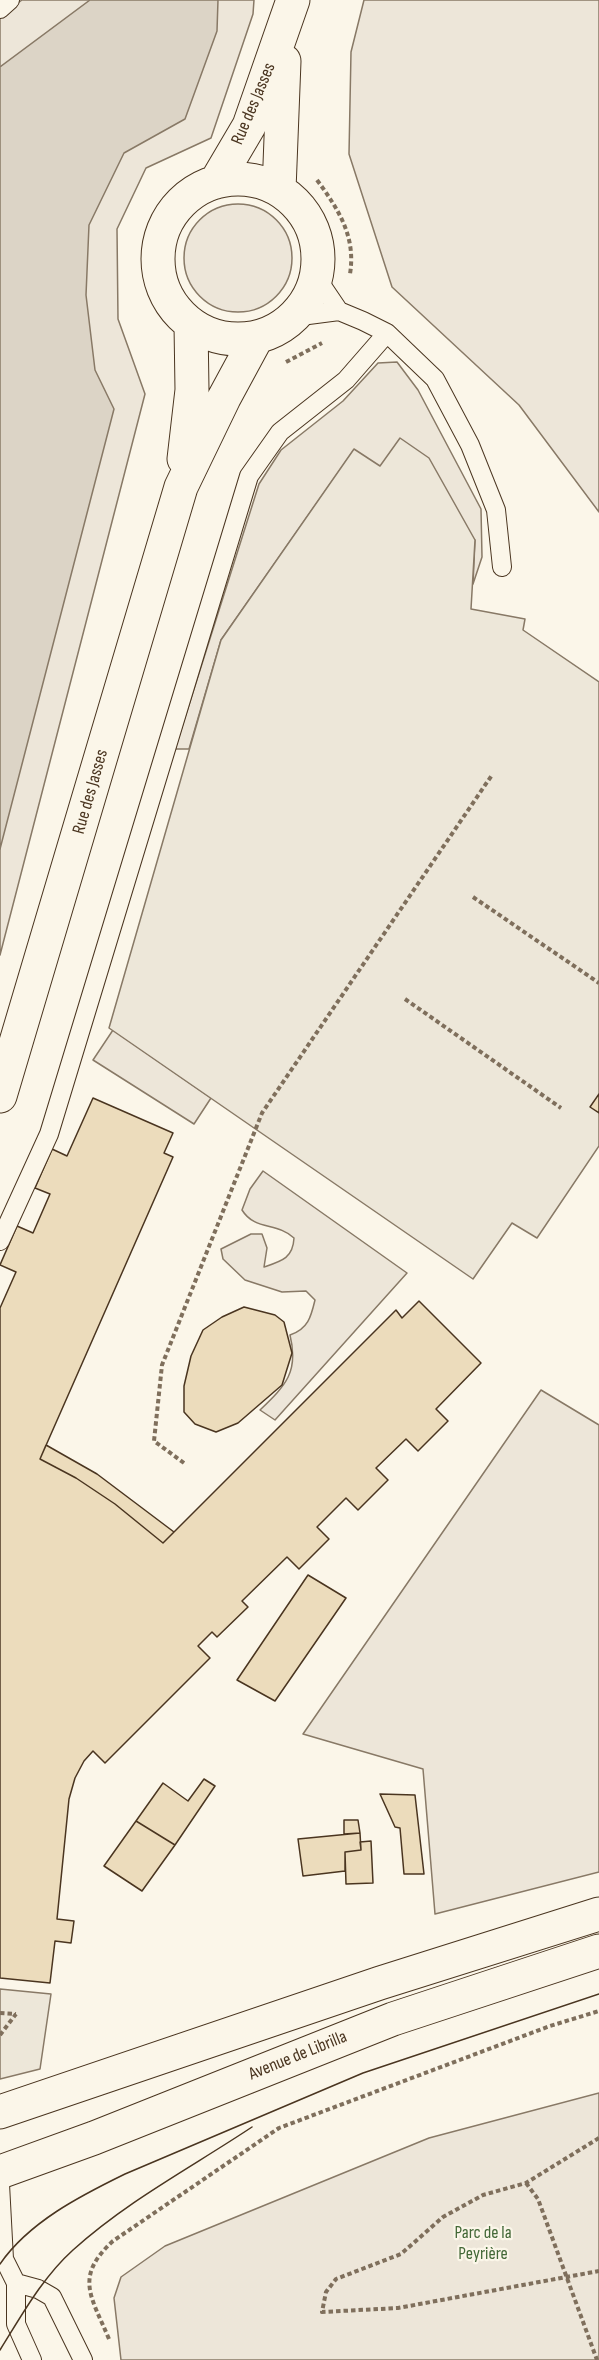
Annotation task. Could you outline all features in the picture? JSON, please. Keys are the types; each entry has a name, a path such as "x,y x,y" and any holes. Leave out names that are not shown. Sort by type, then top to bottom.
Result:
{"street":[{"name":"Rue des Jasses","path":"216,182 249,126 290,12"},
{"name":"Rue des Jasses","path":"279,190 290,12"},
{"path":"238,179 259,182 279,190 298,206 311,227 318,251 316,277 308,298 293,317 276,329 256,337 233,340 211,335 191,324 172,306 161,283 158,258 162,233 174,210 193,192 216,182 238,179"},
{"name":"Rue des Jasses","path":"181,487 192,390 191,324"},
{"name":"Rue des Jasses","path":"0,1096 181,487 256,337"},
{"path":"0,2112 380,1983 599,1914"},
{"name":"Avenue de Librilla","path":"0,2172 94,2138 393,2019 599,1951"}],"lane":[{"path":"0,9 10,0"},
{"path":"316,277 339,311 387,333 435,379 470,445 496,510 502,567"},
{"path":"293,317 339,311"},
{"path":"0,1241 49,1134 249,476 280,432 346,380 387,333"},
{"path":"0,2184 2,2258 16,2283 16,2324 32,2360"},
{"path":"16,2283 38,2289 52,2297 83,2360"}],"path":[{"path":"184,1463 154,1441 162,1365 262,1113 492,775"},
{"path":"473,897 599,983"},
{"path":"405,999 561,1108"},
{"path":"109,2338 87,2287 90,2271 99,2254 114,2241 269,2134 279,2128 431,2071 599,2011"},
{"path":"0,2013 16,2014 0,2035"},
{"path":"599,2138 526,2183 483,2194 443,2217 402,2254 336,2279 326,2292 322,2312 398,2308 599,2271"},
{"path":"526,2183 538,2199 597,2360"}],"green space":[{"path":"22,0 254,0 253,14 211,138 146,168 117,229 118,319 145,394 0,955 0,16"},
{"path":"364,0 599,0 599,512 519,405 392,287 349,154 351,52"},
{"path":"238,204 259,208 276,220 288,237 292,258 288,279 276,296 259,308 238,312 217,308 200,296 188,279 184,258 188,237 200,220 217,208"},
{"path":"397,362 418,390 481,509 482,557 473,584 475,540 354,450 221,640 189,749 175,749 259,484 281,450 343,401 378,363"},
{"path":"113,1030 211,1098 194,1124 93,1060"},
{"path":"263,1171 407,1273 275,1420 260,1410 277,1393 288,1377 293,1359 290,1335 308,1322 315,1300 306,1291 282,1292 245,1280 223,1259 221,1249 251,1234 262,1234 267,1248 264,1267 285,1258 291,1250 294,1238 281,1230 253,1221 242,1210 250,1189"},
{"path":"541,1390 599,1425 599,1872 435,1914 423,1769 303,1734"},
{"name":"Parc de la Peyrière","path":"599,2093 599,2360 121,2360 114,2298 121,2277 165,2246 429,2138"}],"shaded area":[{"path":"90,0 218,0 217,31 185,119 124,153 89,225 86,295 95,370 114,409 0,849 0,67"},
{"path":"400,438 429,458 475,540 471,609 525,619 523,630 599,682 599,1146 537,1238 512,1223 473,1279 109,1028 221,640 354,449 380,466"},
{"path":"0,1989 51,1994 40,2069 0,2079"}],"building":[{"path":"599,1094 599,1113 590,1107"},
{"path":"93,1098 173,1133 164,1153 173,1157 40,1459 76,1478 115,1504 163,1543 396,1310 402,1318 419,1301 481,1363 436,1409 448,1421 418,1451 406,1439 376,1468 388,1480 358,1510 346,1498 317,1527 329,1539 299,1569 287,1557 242,1601 248,1607 217,1637 212,1632 198,1646 210,1658 105,1763 93,1751 84,1761 75,1778 69,1799 57,1919 74,1921 71,1943 55,1941 50,1983 0,1978 0,1308 16,1272 0,1265 17,1226 33,1233 50,1194 35,1188 52,1149 67,1156"},
{"path":"244,1307 275,1315 284,1322 292,1353 282,1385 238,1423 216,1432 195,1424 184,1412 184,1386 191,1356 203,1330 222,1317"},
{"path":"46,1445 97,1474 174,1532 163,1543 115,1504 76,1478 40,1459"},
{"path":"308,1575 346,1598 275,1701 237,1680"},
{"path":"204,1779 215,1786 175,1845 136,1821 163,1783 188,1801"},
{"path":"380,1794 415,1795 424,1874 404,1874 400,1828 395,1827"},
{"path":"344,1820 358,1820 360,1833 344,1834"},
{"path":"136,1821 175,1845 142,1891 104,1866"},
{"path":"360,1833 361,1850 345,1852 345,1871 303,1876 298,1839"},
{"path":"371,1841 373,1883 346,1884 345,1852 361,1850 360,1842"}],"tram line":[{"path":"0,2264 25,2235 40,2223 73,2201 125,2174 363,2073 599,1994"},
{"path":"0,2350 42,2285 73,2250 138,2200 252,2127"}]}
